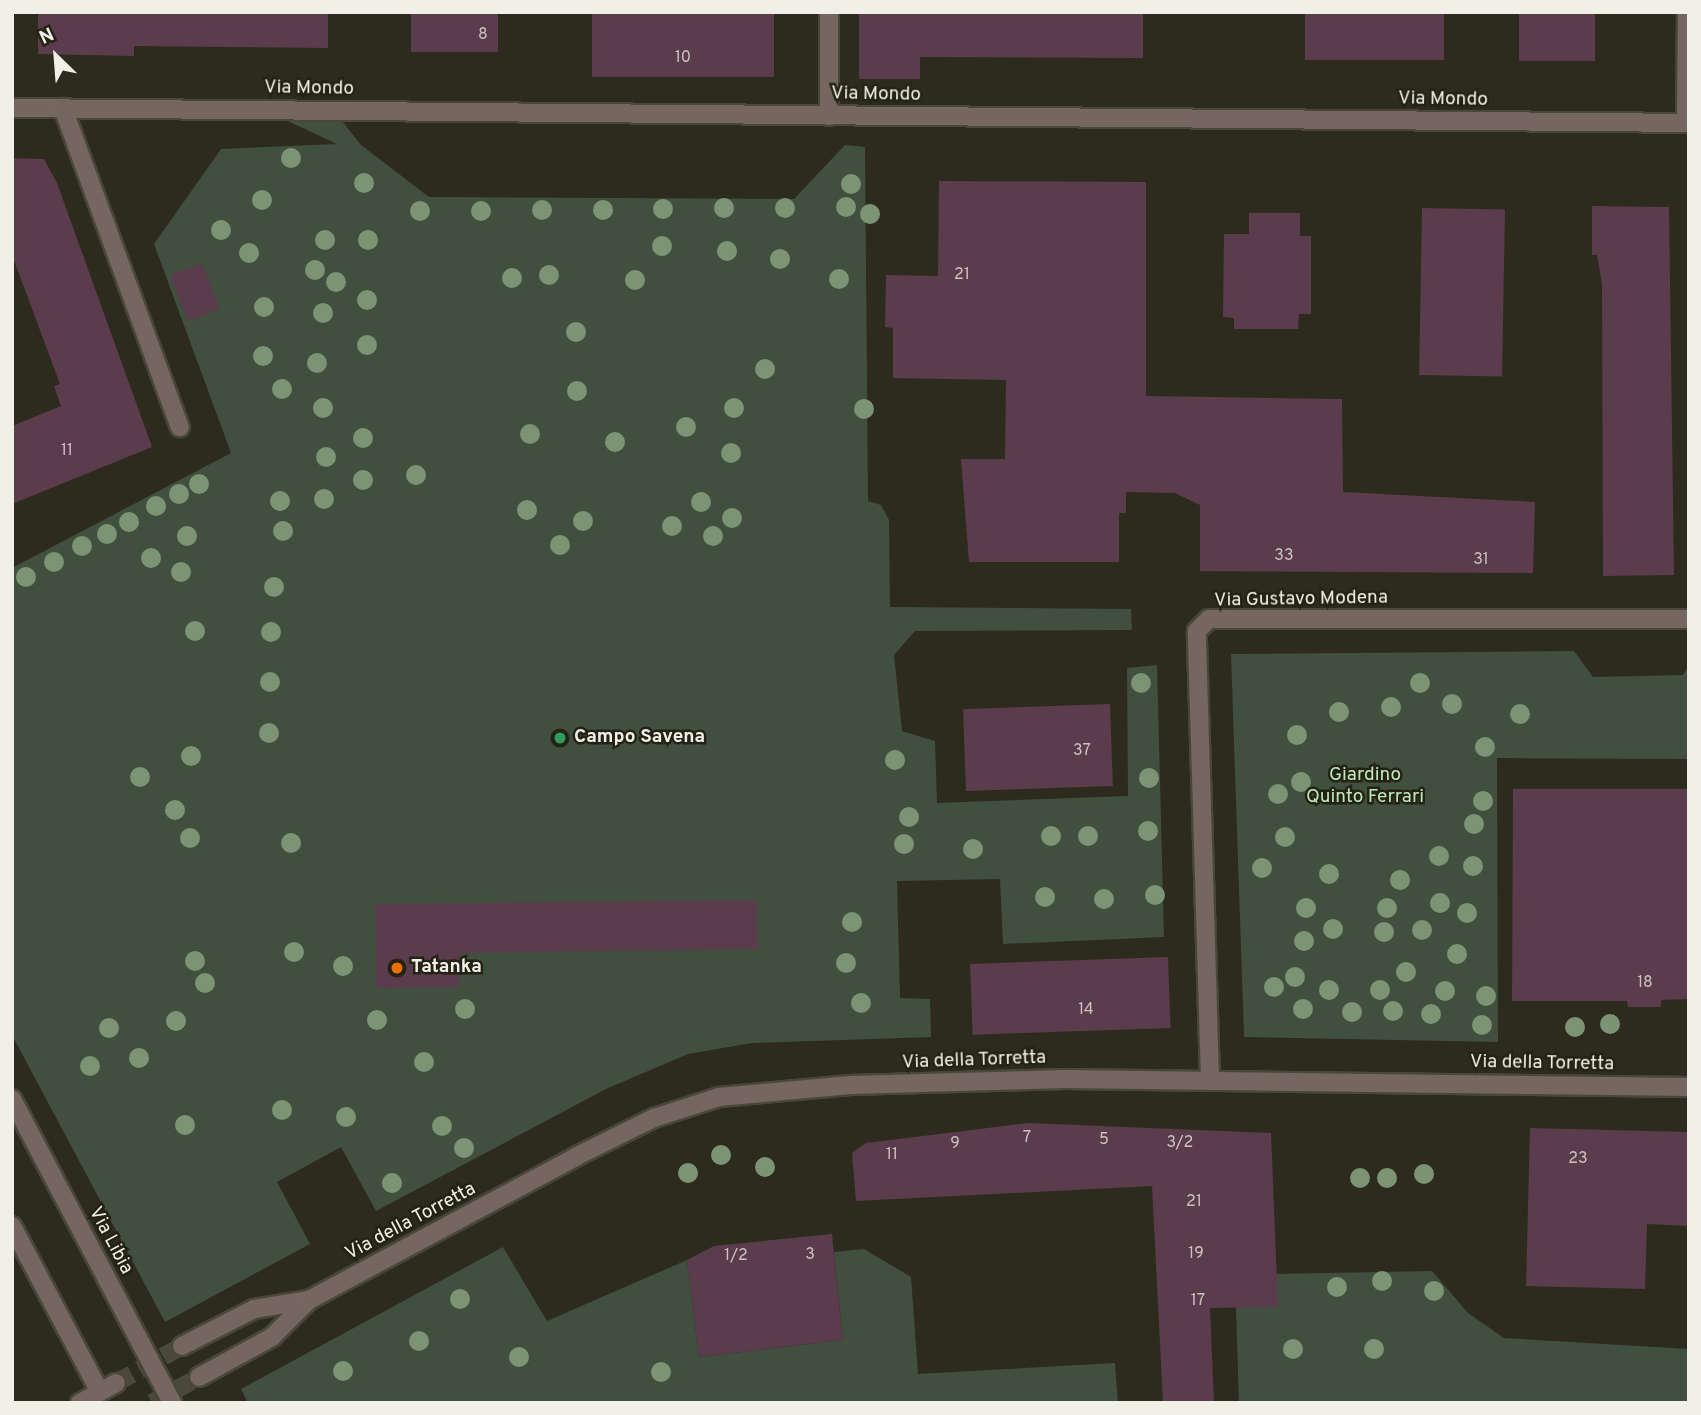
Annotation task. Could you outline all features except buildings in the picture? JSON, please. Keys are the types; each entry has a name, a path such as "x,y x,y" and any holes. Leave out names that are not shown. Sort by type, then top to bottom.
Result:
{"street":[{"path":"829,12 829,116"},
{"path":"1687,12 1687,123"},
{"name":"Via Mondo","path":"12,108 1687,123"},
{"path":"63,108 180,427"},
{"name":"Via Gustavo Modena","path":"1210,1079 1197,631 1209,619 1689,619"},
{"name":"Via della Torretta","path":"199,1377 272,1337 309,1300 615,1137 719,1097 864,1085 1210,1079 1689,1087"},
{"name":"Via Libia","path":"12,1099 172,1403"},
{"path":"12,1226 100,1392"},
{"name":"Via della Torretta","path":"183,1346 254,1309 309,1300"},
{"path":"80,1403 116,1383"}],"green space":[{"path":"264,110 334,111 361,145 429,197 794,199 845,145 865,147 868,501 881,505 889,520 890,607 1131,609 1132,630 915,631 894,655 902,731 935,741 937,803 1128,796 1127,668 1157,665 1164,937 1003,944 1000,879 897,881 900,998 930,999 931,1037 752,1043 688,1054 606,1089 376,1211 341,1147 277,1182 310,1244 165,1322 12,1035 12,568 231,453 154,244 221,149 337,144"},
{"name":"Giardino Quinto Ferrari","path":"1574,651 1593,677 1683,675 1689,666 1689,759 1497,758 1498,1042 1244,1037 1231,654"},
{"path":"503,1247 547,1321 687,1260 699,1357 843,1340 834,1252 864,1249 911,1277 918,1374 1115,1363 1118,1403 248,1403 241,1389"},
{"path":"1432,1271 1468,1313 1504,1338 1689,1349 1689,1403 1239,1403 1236,1308 1276,1274"}],"tunnel":[{"path":"116,1383 182,1346"},
{"path":"152,1403 199,1377"}],"place":[{"name":"Campo Savena","path":"560,738"},
{"name":"Tatanka","path":"397,968"}]}
